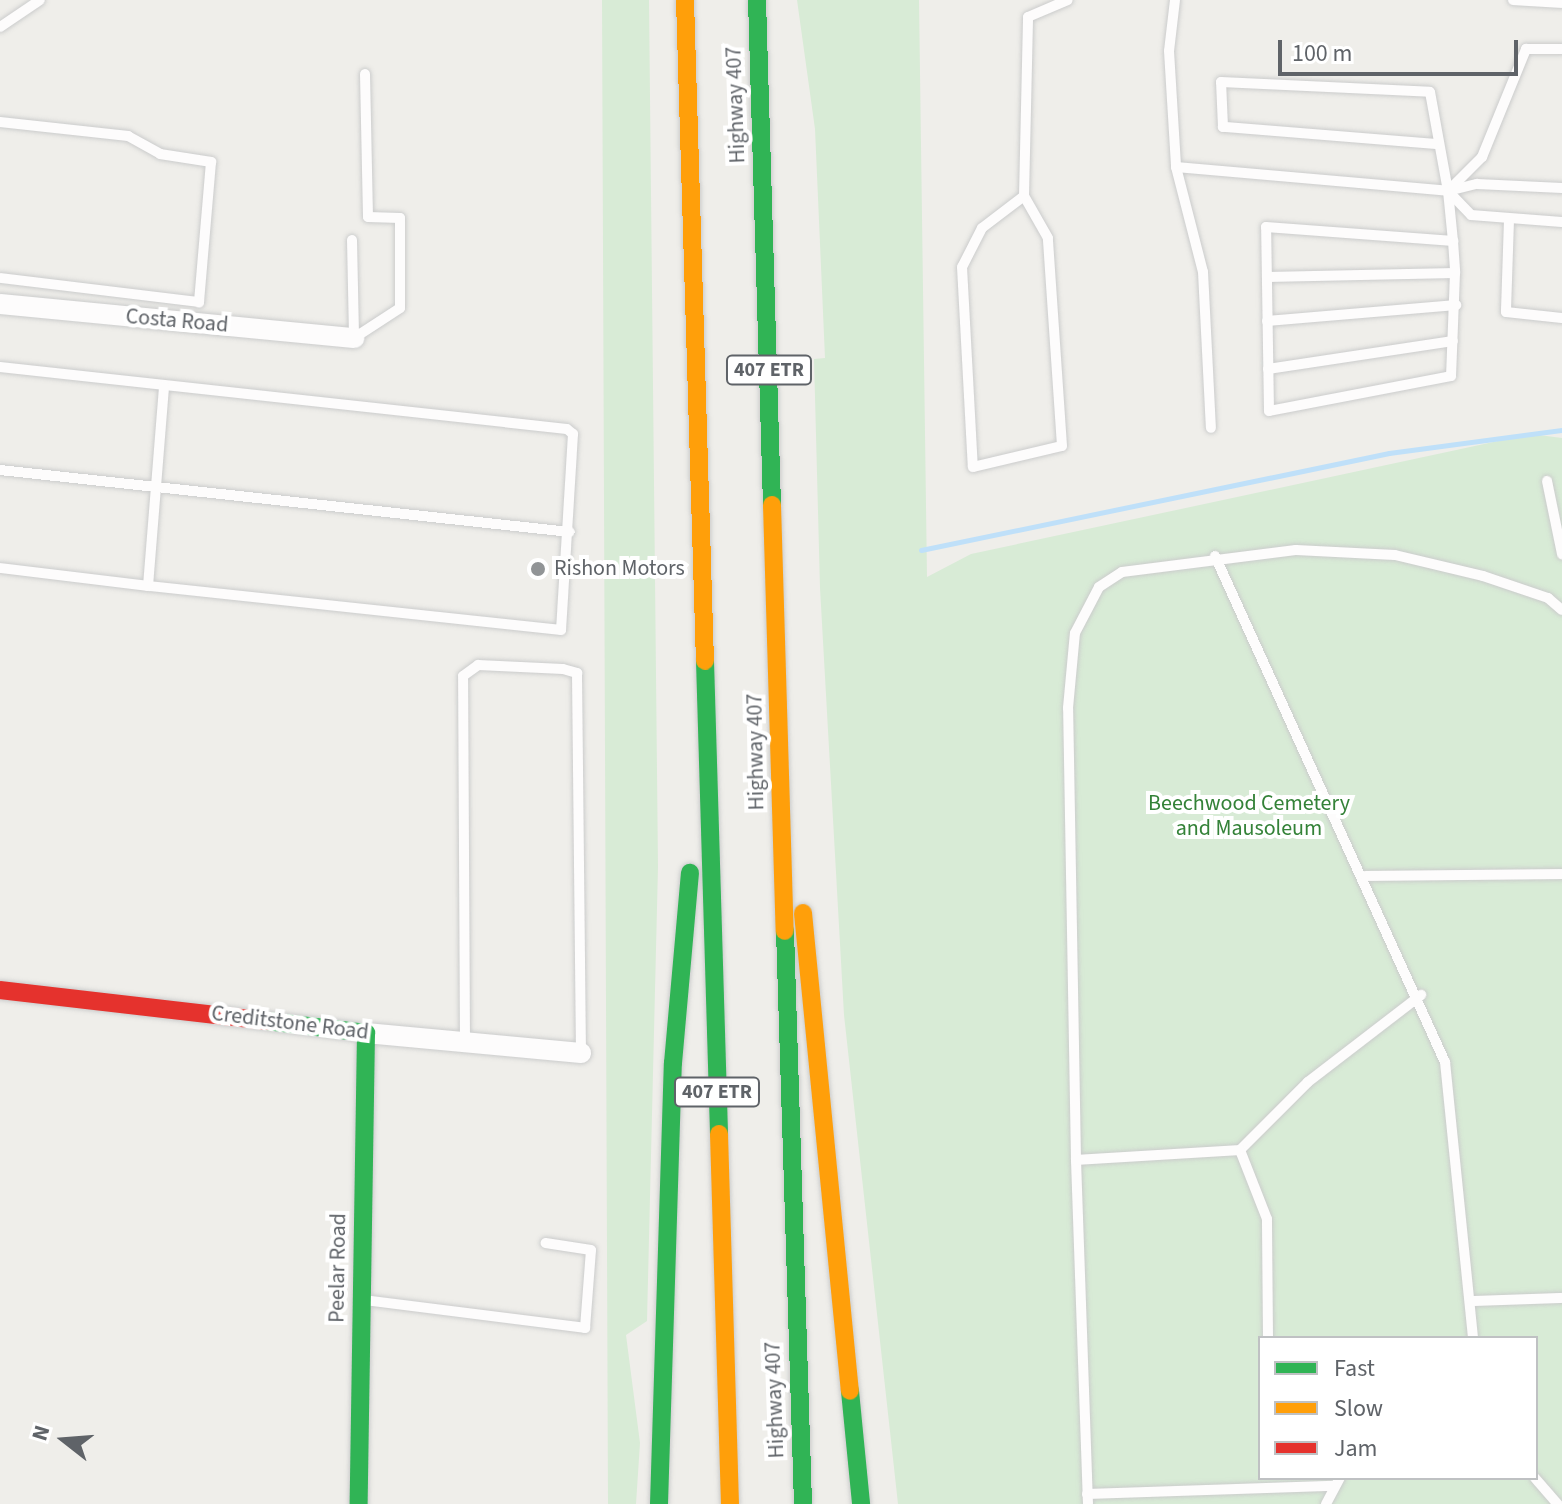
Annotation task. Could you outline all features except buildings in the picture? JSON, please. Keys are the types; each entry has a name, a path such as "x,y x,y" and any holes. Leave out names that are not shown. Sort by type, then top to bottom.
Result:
{"main road":[{"name":"407 ETR","path":"685,0 730,1504"},
{"name":"Highway 407","path":"757,0 803,1504"},
{"path":"659,1504 673,1063 704,680"},
{"path":"781,740 834,1178 861,1504"},
{"name":"Creditstone Road","path":"0,990 366,1033"},
{"name":"Peelar Road","path":"359,1504 366,1033"}],"street":[{"name":"Costa Road","path":"0,304 354,338"},
{"name":"Creditstone Road","path":"366,1033 581,1053"}],"lane":[{"path":"0,27 40,0"},
{"path":"1024,196 982,228 962,267 973,467 1062,446 1048,238 1024,196 1028,17 1068,0"},
{"path":"1175,0 1169,51 1176,167 1203,272 1211,428"},
{"path":"1513,0 1562,3"},
{"path":"1448,191 1482,157 1526,49 1562,49"},
{"path":"354,338 400,308 400,218 368,217 365,74"},
{"path":"1436,144 1223,127 1221,82 1430,92 1436,144 1448,191 1453,241 1456,305 1451,376 1307,408 1269,411 1266,227 1453,241"},
{"path":"0,122 128,136 160,154 211,162 199,302 0,278"},
{"path":"1176,167 1448,191 1477,184 1562,188"},
{"path":"1448,191 1471,215 1562,222"},
{"path":"1509,220 1506,312 1562,318"},
{"path":"352,240 354,338"},
{"path":"1267,277 1455,273"},
{"path":"1267,321 1456,305"},
{"path":"1268,369 1453,341"},
{"path":"0,367 567,429 573,434 570,532 561,630 0,568"},
{"path":"148,586 164,387"},
{"path":"0,470 570,532"},
{"path":"1547,481 1562,554"},
{"path":"1337,1482 1088,1499 1076,1160 1068,708 1075,633 1099,587 1122,572 1262,550 1395,555 1483,576 1548,598 1562,610"},
{"path":"1215,556 1421,995 1445,1062 1472,1301 1473,1336"},
{"path":"465,1042 463,676 478,665 563,669 577,680 581,1053"},
{"path":"1366,876 1562,874"},
{"path":"1076,1160 1240,1150 1308,1082 1421,995"},
{"path":"1240,1150 1267,1219 1268,1336"},
{"path":"362,1299 585,1328 591,1250 546,1243"},
{"path":"1472,1301 1562,1298"},
{"path":"1537,1480 1558,1504"},
{"path":"1326,1504 1337,1482"}],"green space":[{"path":"602,0 649,0 658,867 647,1321 626,1335 640,1443 636,1504 608,1504"},
{"name":"Beechwood Cemetery and Mausoleum","path":"797,0 919,0 927,577 971,554 1531,434 1562,438 1562,1504 898,1504 844,1015 820,588 814,359 825,358 815,129"}],"waterway":[{"path":"921,550 1389,453 1562,430"}],"traffic: fast":[{"path":"757,0 772,505"},
{"path":"705,661 719,1134"},
{"path":"659,1504 673,1063 690,873"},
{"path":"785,931 803,1504"},
{"path":"267,1021 366,1033 359,1504"},
{"path":"850,1391 861,1504"}],"traffic: slow":[{"path":"685,0 705,661"},
{"path":"772,505 785,931"},
{"path":"803,913 850,1391"},
{"path":"719,1134 730,1504"}],"traffic: jam":[{"path":"0,990 267,1021"}],"place":[{"name":"Rishon Motors","path":"538,569"}]}
